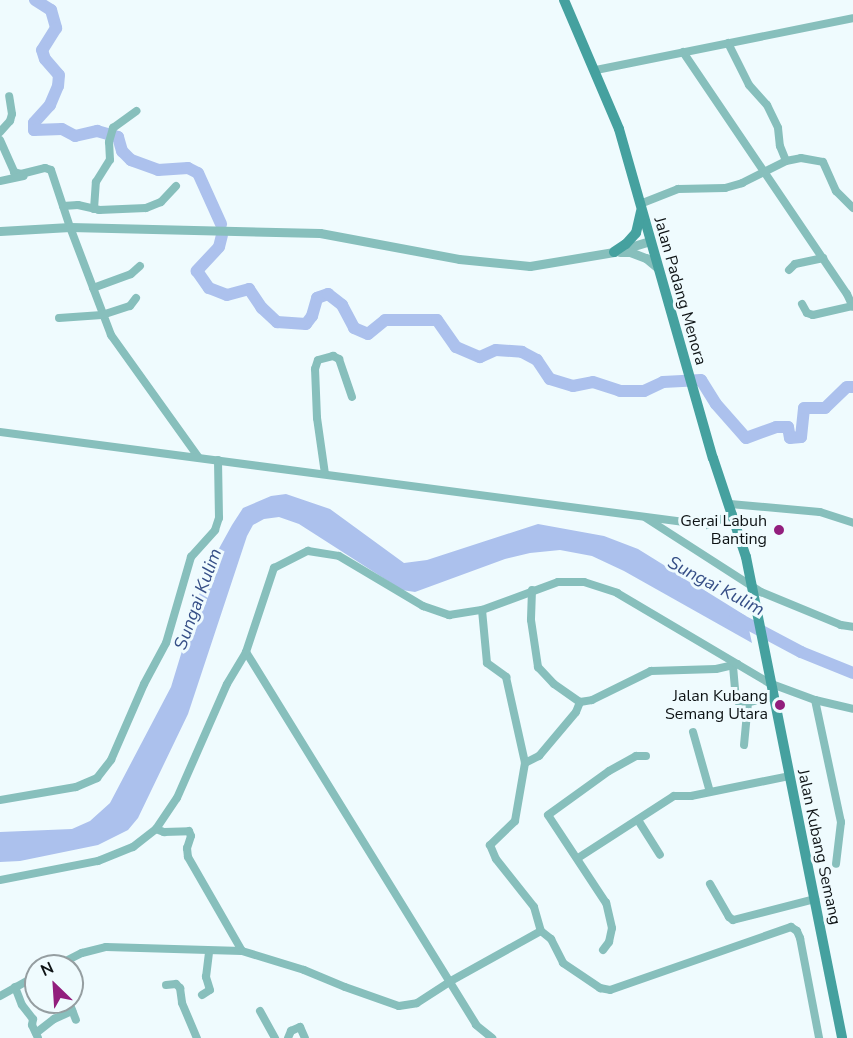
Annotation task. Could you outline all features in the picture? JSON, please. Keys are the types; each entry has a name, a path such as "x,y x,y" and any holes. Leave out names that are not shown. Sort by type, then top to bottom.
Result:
{"main road":[{"name":"Jalan Padang Menora","path":"564,0 596,70 619,129 694,395 731,509 750,583 765,662"},
{"path":"614,252 626,244 636,232 641,219 640,204"},
{"name":"Jalan Kubang Semang","path":"765,662 842,1038"}],"street":[{"path":"596,70 853,18"},
{"path":"728,43 749,85 767,105 778,128 780,146 786,161"},
{"path":"683,52 823,258 853,307 813,315 807,314 802,304"},
{"path":"0,132 10,121 12,114 9,96"},
{"path":"94,209 96,182 110,160 109,142 112,131 119,122 136,111"},
{"path":"0,140 14,172 21,174 45,168 51,170"},
{"path":"640,204 678,189 724,188 786,161 801,158 823,162 836,190 853,208"},
{"path":"0,181 51,170"},
{"path":"51,170 102,315 111,334 131,366 199,458"},
{"path":"63,206 78,205 94,209 128,211 146,208 161,202 176,186"},
{"path":"0,231 70,227 320,233 459,259 530,266 614,252 650,240"},
{"path":"614,252 630,252 646,258 658,268"},
{"path":"789,270 795,264 823,258"},
{"path":"93,288 131,274 140,266"},
{"path":"59,318 102,315 130,306 136,298"},
{"path":"325,474 316,418 315,369 318,360 333,356 339,359 352,397"},
{"path":"0,432 707,525 731,509 820,512 853,523"},
{"path":"0,800 76,787 97,778 111,760 144,684 166,643 191,557 215,530 219,518 218,460"},
{"path":"644,516 761,592 841,625 853,627"},
{"path":"0,880 98,861 133,847 156,829 177,798 227,684 246,652 274,568 308,551 339,556 435,611 448,615 470,614 558,582 575,582 617,593 735,665 769,683 815,700 853,709"},
{"path":"532,590 531,620 538,667 554,684 580,702 592,700 651,671 716,669 735,665"},
{"path":"482,610 487,663 507,677 525,763 515,821 490,845 496,859 534,907 541,931 551,939 563,963 600,988 610,990 791,927 797,931 800,938 819,1038"},
{"path":"246,652 449,982 476,1024 492,1038"},
{"path":"735,665 736,700 741,704 772,697"},
{"path":"815,700 841,822 836,864"},
{"path":"525,763 539,756 576,712 580,702"},
{"path":"744,745 748,703"},
{"path":"693,732 710,792"},
{"path":"603,950 609,942 612,928 606,903 548,815 609,771 636,756 646,756"},
{"path":"578,858 674,796 710,792 789,776"},
{"path":"638,820 660,855"},
{"path":"156,829 164,832 189,831 191,836 187,848 188,857 242,951"},
{"path":"711,884 734,920 814,899"},
{"path":"80,954 106,947 146,947 209,952 242,951 304,970 399,1006 417,1003 449,982 541,931"},
{"path":"202,995 210,990 206,977 209,952"},
{"path":"0,996 24,982"},
{"path":"166,985 176,984 180,988 182,1003 197,1038"},
{"path":"15,987 22,1005 33,1020 32,1025 37,1036 54,1019 65,1014"},
{"path":"260,1011 275,1038"},
{"path":"73,1014 76,1020"},
{"path":"288,1038 291,1031 300,1027 304,1038"}],"water":[{"path":"286,494 330,509 404,563 427,560 538,524 604,536 638,549 746,616 752,643 624,571 592,556 560,550 530,553 505,559 415,592 402,590 299,524 279,517 264,519 253,525 247,536 188,714 138,818 128,830 98,845 20,861 0,862 0,832 72,829 90,821 110,803 171,687 206,572 232,525 243,508 271,496"}],"waterway":[{"path":"35,0 51,10 56,28 42,50 45,59 59,75 58,86 50,105 34,123 34,130 62,129 75,136 97,131 118,137 122,151 131,160 158,170 188,168 198,173 221,224"},
{"path":"222,235 219,247 197,271 209,288 227,295 249,289 262,308 277,322 306,324 312,316 317,298 328,294 342,305 354,328 368,334 385,320 437,320 456,347 480,357 496,350 522,352 537,360 550,379 573,386 593,382 620,391 644,391 663,382 701,380 716,404 746,438 776,427 788,427 790,438 801,437 804,408 825,408 847,387 853,387"},
{"name":"Sungai Kulim","path":"735,617 801,652 853,673"}],"place":[{"name":"Gerai Labuh Banting","path":"779,530"},
{"name":"Jalan Kubang Semang Utara","path":"780,705"}]}
